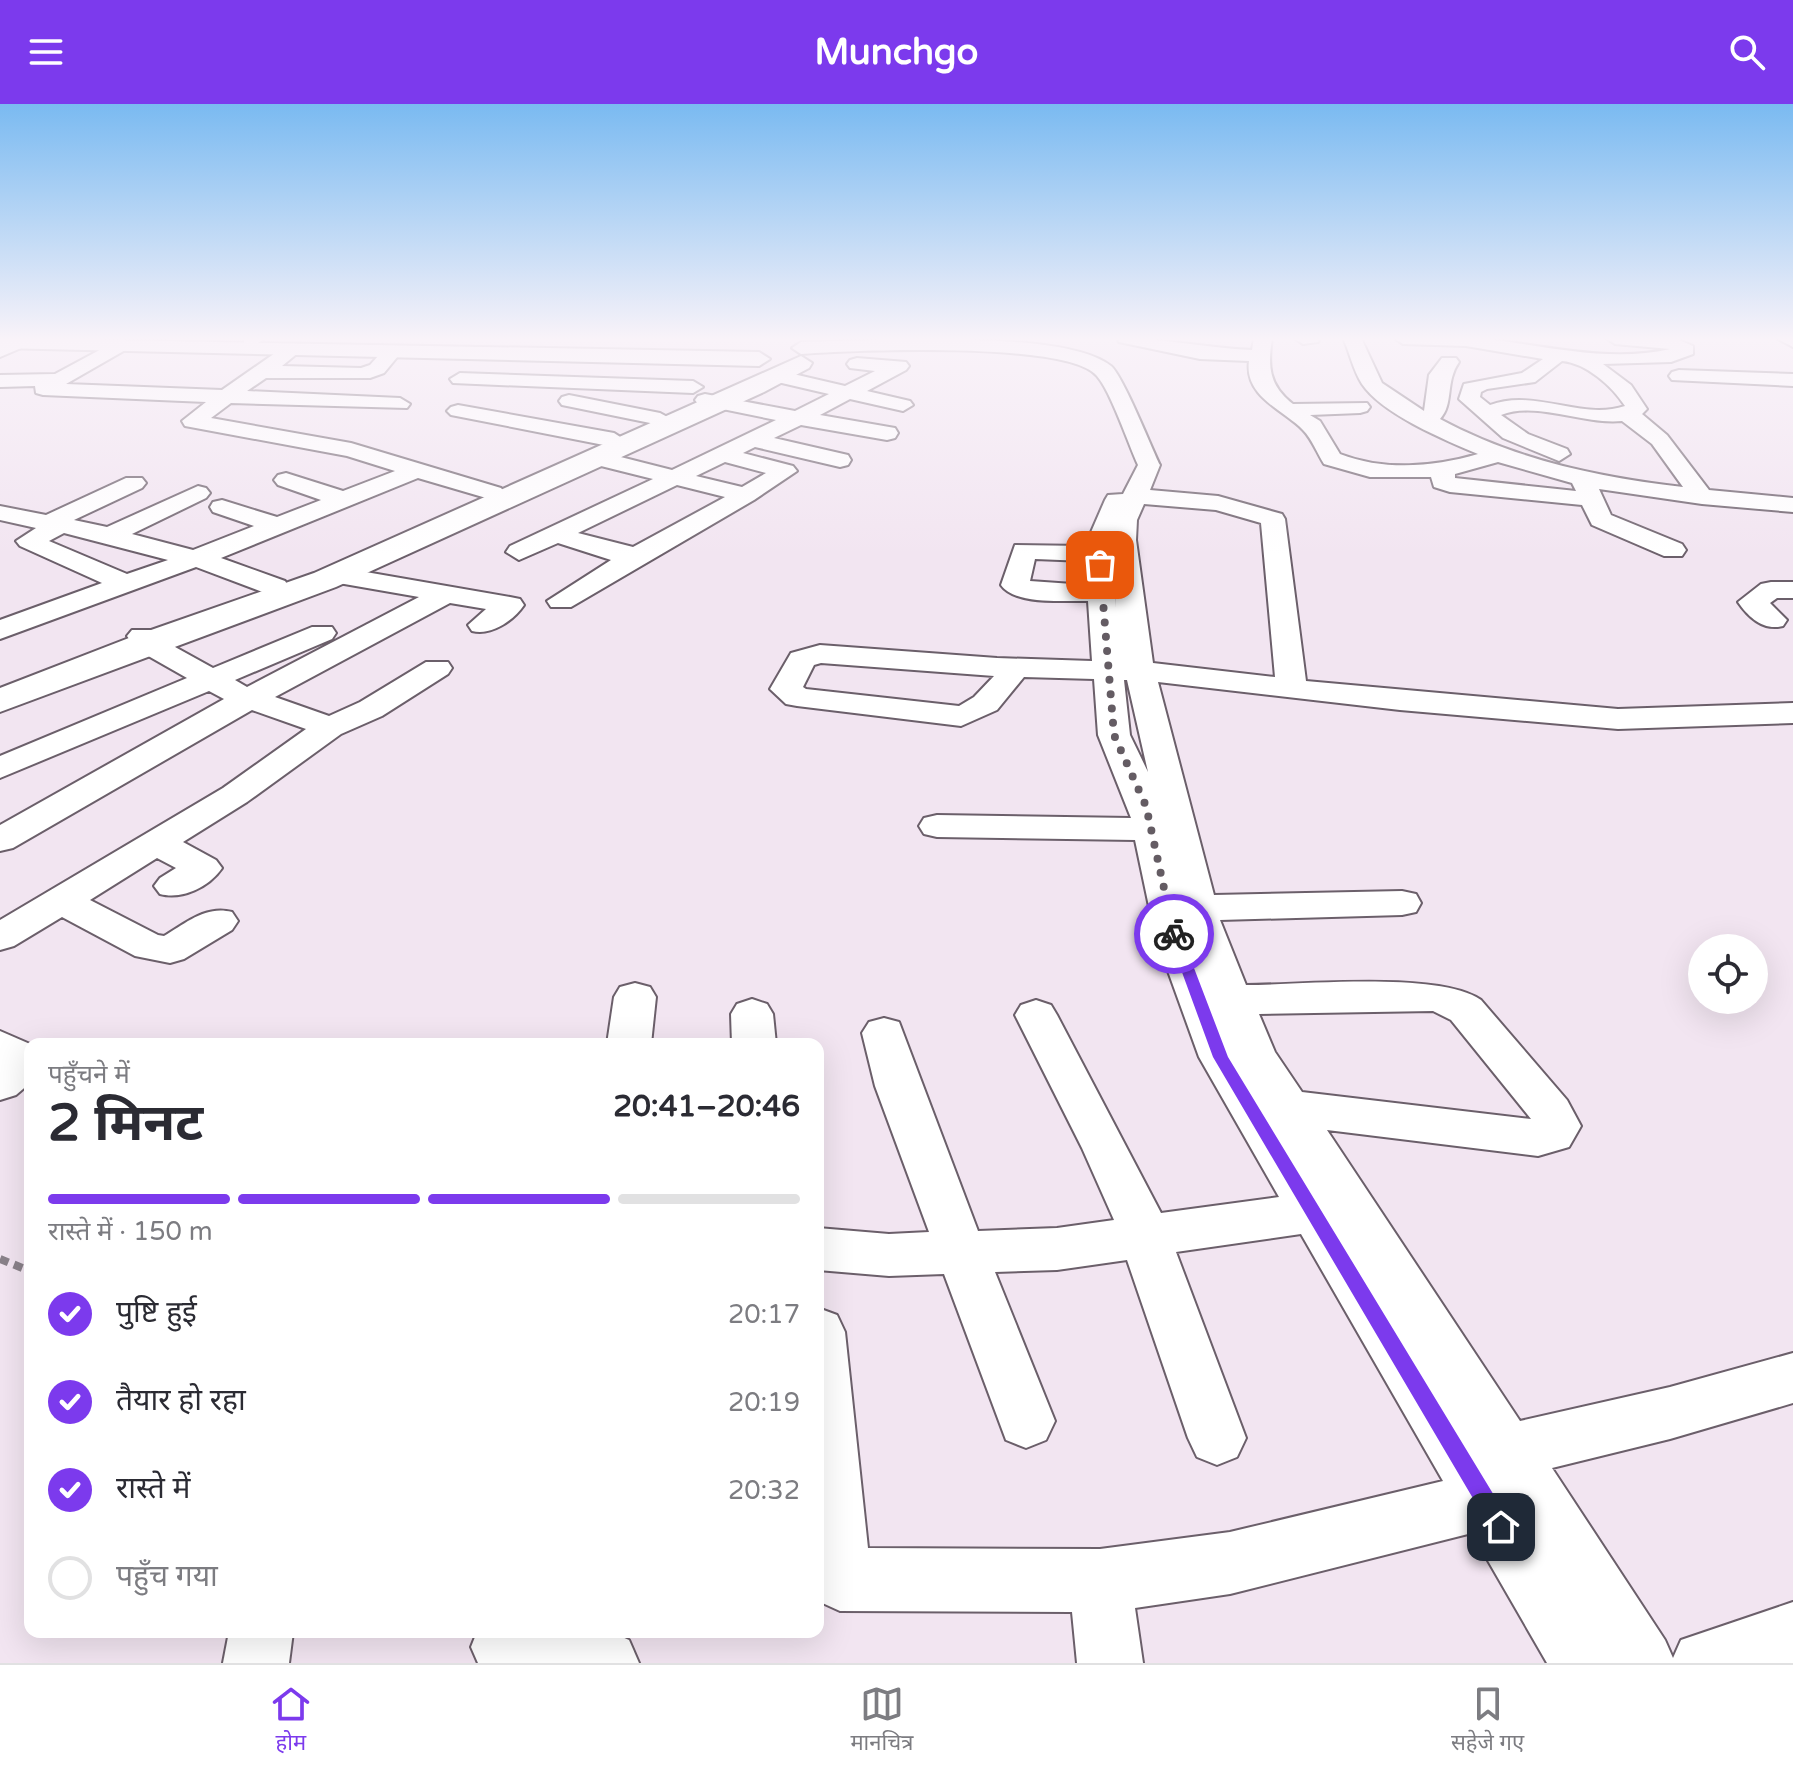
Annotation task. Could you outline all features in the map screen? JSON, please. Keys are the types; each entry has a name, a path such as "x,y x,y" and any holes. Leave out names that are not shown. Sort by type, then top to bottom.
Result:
{"main road":[{"path":"2,690 275,587 493,493 606,449 677,411"},
{"path":"153,635 337,575 606,449 680,411"}],"street":[{"path":"209,411 193,421 351,450 493,493"},
{"path":"473,411 606,449 672,477 746,495"},
{"path":"619,411 660,419"},
{"path":"766,411 887,433"},
{"path":"519,552 811,411"},
{"path":"1105,411 1120,437 1127,457 1126,482 1098,554 1101,594 1204,934 1255,1056 1289,1108 1497,1475 1584,1663"},
{"path":"1124,411 1149,465 1125,520 1123,540 1135,649 1125,672 1114,735 1146,806 1175,935 1221,1057 1313,1212 1497,1475 1642,1663"},
{"path":"1289,411 1312,426 1332,459 1338,462 1401,472 1444,471 1494,456"},
{"path":"1410,411 1494,456 1586,490 1606,523 1673,550"},
{"path":"1426,421 1436,411"},
{"path":"1483,411 1518,438 1576,460 1622,485"},
{"path":"1565,411 1626,414 1638,420 1656,437 1702,497"},
{"path":"1626,414 1631,411"},
{"path":"753,440 840,460"},
{"path":"561,601 785,471 721,454"},
{"path":"0,630 195,559 417,470"},
{"path":"1444,471 1442,482 1450,485 1586,490 1622,485 1702,497 1793,505"},
{"path":"286,480 343,499"},
{"path":"0,535 49,521 134,483"},
{"path":"108,536 198,493"},
{"path":"1134,496 1218,503 1273,519 1291,688"},
{"path":"222,507 278,526"},
{"path":"0,513 49,521 195,559 275,587"},
{"path":"49,521 29,541 119,586 153,635 213,680 249,698 330,727"},
{"path":"558,535 618,554 638,555"},
{"path":"1098,554 1024,551 1015,585 1025,589 1101,594"},
{"path":"337,575 510,605 482,625"},
{"path":"1773,620 1752,602 1771,590 1793,590"},
{"path":"0,768 436,591"},
{"path":"0,840 436,591"},
{"path":"0,596 38,616"},
{"path":"1014,668 999,693 971,713 961,716 797,697 786,689 802,659 820,654 1014,668 1125,672 1618,719 1793,713"},
{"path":"0,937 158,843 238,805 330,727 371,709 437,668"},
{"path":"114,720 153,753"},
{"path":"937,826 1151,829"},
{"path":"158,843 203,868 173,886"},
{"path":"62,901 149,947 170,950 218,921"},
{"path":"1198,908 1402,903"},
{"path":"630,1038 635,997"},
{"path":"1231,1000 1433,997 1453,1001 1466,1010 1551,1112 1558,1126 1552,1134 1538,1138 1289,1108"},
{"path":"1036,1015 1106,1148 1146,1236 1160,1287 1217,1438"},
{"path":"884,1033 898,1086 1026,1421"},
{"path":"0,1047 11,1051 20,1062 15,1071 0,1083"},
{"path":"824,1250 889,1255 1057,1249 1313,1212"},
{"path":"824,1478 829,1578 1100,1581 1230,1563 1497,1475 1670,1413 1793,1378"},
{"path":"1100,1581 1110,1663"},
{"path":"1704,1663 1793,1635"},
{"path":"256,1663 260,1638"},
{"path":"505,1647 606,1663"}],"path":[{"path":"0,1259 24,1269"}],"way so far":[{"path":"1100,565 1114,735 1146,806 1174,934"}],"route":[{"path":"1174,934 1221,1057 1501,1527"}]}
